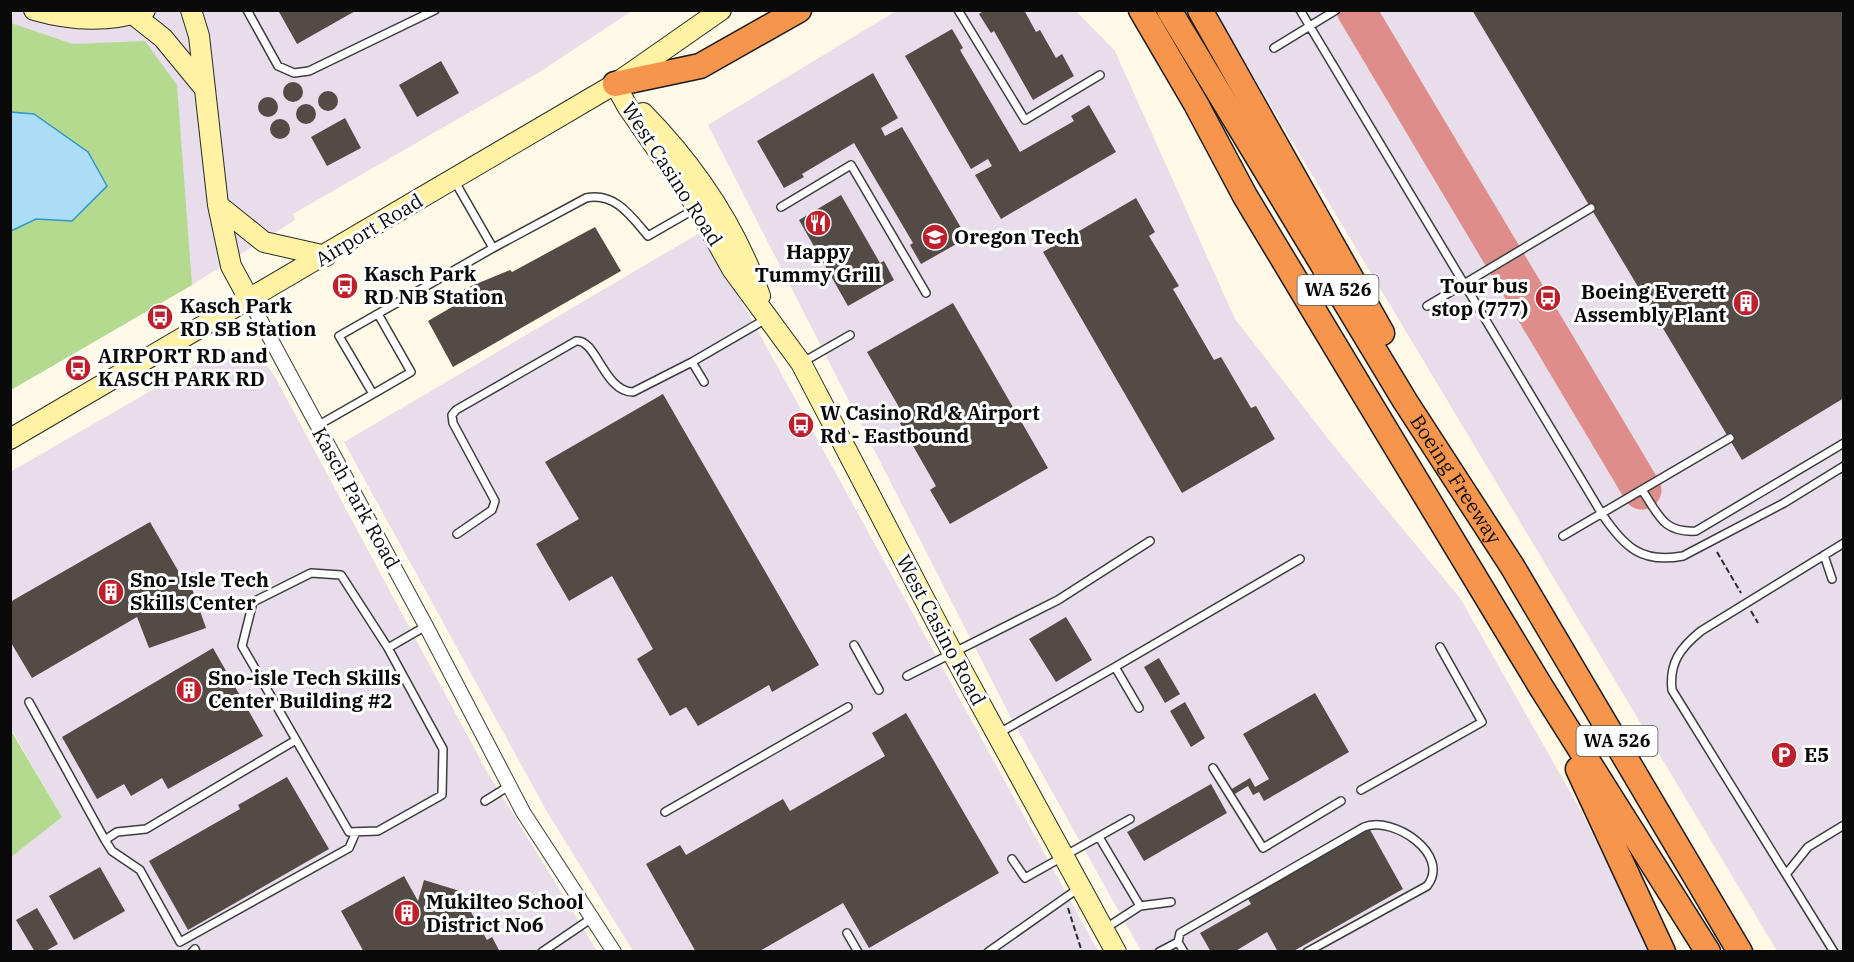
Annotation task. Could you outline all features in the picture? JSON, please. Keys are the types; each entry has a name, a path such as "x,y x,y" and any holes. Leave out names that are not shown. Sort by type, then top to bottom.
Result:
{"highway":[{"path":"615,84 700,66 799,10"},
{"path":"1123,10 1245,196"},
{"name":"Boeing Freeway","path":"1141,10 1196,104 1245,196 1541,687 1708,951"},
{"name":"Boeing Freeway","path":"1169,10 1405,401 1512,566 1722,917 1740,951"},
{"path":"1200,10 1512,566"},
{"path":"1541,687 1638,901 1664,951"},
{"path":"1722,917 1746,951"}],"street":[{"path":"34,10 62,18 91,20 122,19 140,13 205,89"},
{"name":"Kasch Park Road","path":"191,10 199,36 218,205 231,266 426,626 509,786 614,951"},
{"name":"Airport Road","path":"10,439 250,301 615,84 721,10"},
{"name":"West Casino Road","path":"615,84 627,106 698,207 732,269 801,363 952,652 1065,857 1073,892 1104,929 1116,951"},
{"name":"West Casino Road","path":"615,84 666,135 715,202 747,259 766,314"},
{"path":"218,205 264,242 326,256"}],"lane":[{"path":"247,10 278,66 294,73 309,71 435,10"},
{"path":"958,10 1025,120 1100,75"},
{"path":"1300,10 1602,514 1617,537 1630,548 1649,557 1668,559 1683,556 1784,503 1844,466"},
{"path":"1274,48 1336,10"},
{"path":"781,207 851,165 926,293"},
{"path":"454,180 493,248"},
{"path":"373,394 339,336 585,198 596,196 623,207 648,236 698,207"},
{"path":"1427,306 1465,286 1591,208"},
{"path":"316,426 411,372 378,314"},
{"path":"457,534 492,510 495,501 453,423 452,415 456,410 576,341 585,343 617,388 633,392 692,362 766,314"},
{"path":"801,363 850,335"},
{"path":"692,362 704,382"},
{"path":"1563,536 1730,438"},
{"path":"1642,490 1666,525 1682,532 1696,531 1844,442"},
{"path":"907,676 1058,600 1150,542"},
{"path":"1834,951 1672,690 1673,661 1686,644 1844,543"},
{"path":"1824,555 1832,579"},
{"path":"997,734 1300,559"},
{"path":"311,573 341,575 388,648 443,749 442,795 378,831 349,832 242,645 253,602 311,573"},
{"path":"388,648 426,626"},
{"path":"854,645 879,690"},
{"path":"1361,790 1482,722 1440,647"},
{"path":"1115,667 1140,708"},
{"path":"29,702 105,840 112,850 140,870 180,942 349,848 356,832"},
{"path":"666,812 848,707"},
{"path":"105,840 117,832 146,829 296,740"},
{"path":"1214,768 1263,848 1341,801"},
{"path":"485,801 509,786"},
{"path":"1012,859 1025,878 1130,819"},
{"path":"1184,951 1177,938 1180,933 1365,827 1373,825 1412,835 1419,842 1432,865 1431,879 1427,886 1307,951"},
{"path":"1787,873 1808,847 1844,825"},
{"path":"1099,837 1140,906"},
{"path":"988,951 1073,892"},
{"path":"1104,929 1140,906 1171,902"},
{"path":"542,951 592,918"},
{"path":"847,933 858,951"},
{"path":"1159,951 1178,942"}],"path":[{"path":"1717,552 1758,623"},
{"path":"1073,892 1082,951"}],"shaded area":[{"path":"11,11 632,11 538,73 293,214 295,220 192,285 11,390"},
{"path":"896,11 1076,11 1115,51 1235,319 1333,445 1460,598 1581,811 1651,951 1141,951 1010,716 708,125"},
{"path":"1214,11 1843,11 1843,951 1777,951"},
{"path":"703,231 1098,951 633,951 546,810 344,442"},
{"path":"237,349 262,360 273,373 486,770 597,951 12,951 11,848 62,817 11,729 10,472 220,351"}],"green space":[{"path":"11,23 73,44 145,41 177,85 192,285 11,390 10,231 36,219 72,221 34,114 11,112"},
{"path":"10,729 62,817 11,857 10,857"}],"water":[{"path":"10,112 34,114 88,152 107,186 72,221 36,219 11,231"}],"building":[{"path":"278,10 357,10 297,44"},
{"path":"985,10 1024,10 1036,32 1040,30 1056,58 1062,54 1074,76 1033,100 994,31 991,33 979,14"},
{"name":"Boeing Everett Assembly Plant","path":"1472,10 1844,10 1844,398 1742,460"},
{"path":"952,29 963,48 960,50 1020,152 1074,121 1071,116 1089,105 1116,152 1001,219 975,175 992,166 988,159 971,169 905,56"},
{"path":"441,61 459,93 417,117 399,85"},
{"path":"873,73 898,118 881,128 885,136 902,127 967,238 921,264 910,245 913,243 854,143 802,174 804,177 784,188 757,141"},
{"path":"289,82 297,82 303,88 303,96 297,102 289,102 283,96 283,88"},
{"path":"324,91 332,91 338,97 338,105 332,111 324,111 318,105 318,97"},
{"path":"264,97 272,97 278,103 278,111 272,117 264,117 258,111 258,103"},
{"path":"302,104 310,104 316,110 316,118 310,124 302,124 296,118 296,110"},
{"path":"345,118 361,148 327,166 311,137"},
{"path":"276,119 284,119 290,125 290,133 284,139 276,139 270,133 270,125"},
{"path":"841,195 880,263 884,261 894,280 848,306 799,220"},
{"path":"1136,198 1155,232 1149,236 1179,286 1173,289 1214,360 1221,357 1251,408 1256,406 1275,439 1182,493 1043,252"},
{"path":"595,227 621,271 453,367 428,321 469,297 464,289 510,270 512,272"},
{"path":"953,303 1048,468 950,524 930,490 936,486 897,418 903,414 867,352"},
{"path":"663,394 819,665 772,692 769,685 698,726 686,707 670,716 637,659 653,649 612,576 569,601 536,544 579,519 545,462"},
{"name":"Sno- Isle Tech Skills Center","path":"150,522 184,581 189,580 206,628 149,648 137,617 32,678 10,641 10,602"},
{"path":"1066,617 1092,660 1056,682 1029,639"},
{"name":"Sno-isle Tech Skills Center Building #2","path":"213,648 263,736 168,789 162,778 131,796 124,784 97,799 62,737"},
{"path":"1159,658 1180,694 1165,703 1144,667"},
{"path":"1315,693 1349,752 1264,801 1259,792 1253,795 1248,786 1233,795 1230,790 1250,778 1255,787 1269,779 1243,734"},
{"path":"1185,702 1205,738 1191,747 1170,711"},
{"path":"906,713 999,873 869,948 843,903 758,952 696,952 646,864 680,845 686,855 783,799 790,811 885,756 872,733"},
{"path":"287,777 329,849 188,930 149,861 240,809 238,805"},
{"path":"1211,784 1227,813 1144,861 1127,832"},
{"path":"1369,828 1403,889 1292,952 1278,952 1267,932 1234,952 1211,952 1200,933 1251,904 1247,897"},
{"path":"100,867 125,911 74,940 49,896"},
{"name":"Mukilteo School District No6","path":"404,876 418,901 424,880 463,892 461,899 463,898 487,940 492,937 500,952 364,952 341,911"},
{"path":"37,908 58,944 44,952 35,952 16,920"}],"taxiway":[{"path":"1356,10 1642,490"}],"place":[{"name":"Happy Tummy Grill","path":"818,223"},
{"name":"Oregon Tech","path":"935,237"},
{"name":"Kasch Park RD NB Station","path":"345,286"},
{"name":"Tour bus stop (777)","path":"1548,298"},
{"name":"Boeing Everett Assembly Plant","path":"1746,303"},
{"name":"Kasch Park RD SB Station","path":"160,317"},
{"name":"AIRPORT RD and KASCH PARK RD","path":"78,368"},
{"name":"W Casino Rd & Airport Rd - Eastbound","path":"801,425"},
{"name":"Sno- Isle Tech Skills Center","path":"111,592"},
{"name":"Sno-isle Tech Skills Center Building #2","path":"189,690"},
{"name":"E5","path":"1784,755"},
{"name":"Mukilteo School District No6","path":"407,913"}]}
